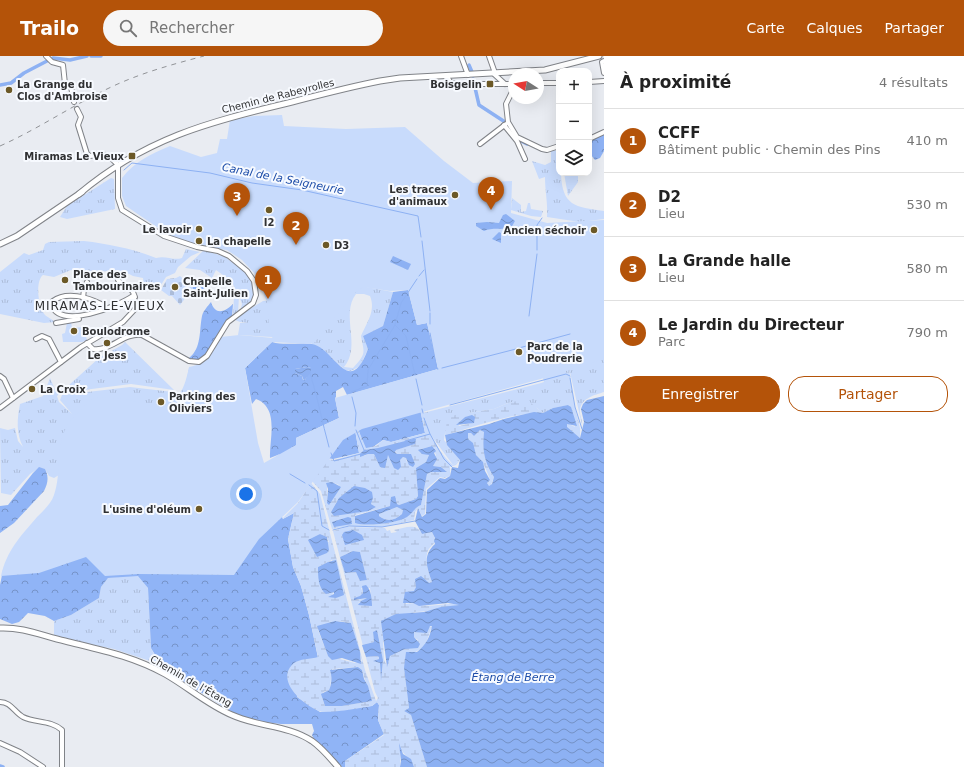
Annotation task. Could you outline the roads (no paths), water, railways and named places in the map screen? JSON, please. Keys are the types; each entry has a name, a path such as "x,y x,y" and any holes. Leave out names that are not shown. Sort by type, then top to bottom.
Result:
{"main road":[{"name":"Chemin de Rabeyrolles","path":"79,194 102,180 136,153 199,126 228,117 374,82 413,77 494,74 545,70 599,56"},
{"name":"Chemin de Rabeyrolles","path":"0,244 17,236 150,147"},
{"name":"Chemin de l’Étang","path":"0,628 20,629 66,642 99,648 141,662 168,675 231,715 254,723 287,730 305,737 320,747 338,767"}],"street":[{"path":"46,56 52,62 63,65 65,84 71,87 74,102"},
{"path":"462,56 468,75"},
{"path":"490,56 494,74 505,84"},
{"path":"604,61 602,62 604,73"},
{"path":"447,76 450,82 456,84 505,84"},
{"path":"592,82 604,81"},
{"path":"544,83 556,82"},
{"path":"508,99 506,104 508,122 517,137 547,150 556,147"},
{"path":"77,109 80,117 78,125 87,154 90,156 106,154 112,158 118,168 118,200 122,210 164,236 197,247 218,251 229,256 251,276 255,286 255,300 252,306 228,322 203,360 200,362 189,362 142,335 134,334 102,349 93,349 87,343"},
{"path":"480,144 508,122"},
{"path":"504,125 517,141 526,159"},
{"path":"592,138 604,132"},
{"path":"0,408 87,343 123,322 137,307 133,292 126,288 118,280"},
{"path":"83,298 84,289 87,282"},
{"path":"101,304 74,296 62,297 52,302 52,307 58,312 73,317 120,304 133,296 136,301"},
{"path":"56,323 82,318 86,314"},
{"path":"36,339 44,337 49,339 61,362"},
{"path":"0,376 4,379 13,398"},
{"path":"0,702 6,702 23,717 51,724 62,730 62,767"},
{"path":"0,743 20,752 43,767"}],"water":[{"path":"506,214 515,221 511,228 490,229 484,231 476,226 476,223 499,223 503,215"},
{"path":"499,232 501,233 501,243 492,239"},
{"path":"393,256 411,264 408,270 390,262"},
{"path":"307,367 311,368 311,372 304,381 302,376 295,373 295,369"},
{"name":"Étang de Berre","path":"604,396 604,767 427,767 411,715 404,711 409,708 404,668 406,652 417,652 423,647 430,634 432,626 430,626 427,633 414,632 414,637 420,644 418,648 405,649 390,656 387,667 381,621 396,614 424,612 441,607 459,605 448,603 419,606 413,603 403,603 405,592 414,591 416,587 415,579 421,576 429,583 432,582 427,567 427,557 431,548 435,544 435,538 432,532 422,534 415,521 418,508 422,517 426,514 427,490 440,478 445,479 450,476 452,467 458,468 460,460 447,445 445,435 534,412 543,413 553,408 568,405 571,407 577,426 567,424 567,427 580,438 584,422 581,409 587,400","holes":["480,430 484,432 484,456 494,477 492,484 489,486 487,483 490,480 485,471 483,462 476,455 473,443 468,439 468,433 471,433 474,436"]},
{"path":"472,415 475,417 474,423 456,425 465,417"},
{"path":"416,439 415,444 396,450 395,452 397,454 411,454 415,464 413,467 409,465 406,458 403,457 400,460 401,467 398,470 394,468 388,455 385,468 380,467 374,454 368,454 360,457 360,454 364,450"},
{"path":"432,446 436,451 434,453 437,459 433,466 441,467 447,472 431,472 427,474 421,505 407,517 397,521 366,525 355,523 355,516 390,506 391,497 395,496 397,504 399,505 416,499 418,496 416,468 426,462 429,455 422,454 418,450","holes":["397,507 403,510 402,514 390,520 379,516 379,514"]},
{"path":"332,482 341,487 329,505 327,503 328,489 326,483"},
{"path":"354,486 365,488 372,492 373,498 371,504 376,507 368,511 334,516 331,512 339,498"},
{"path":"348,517 351,518 352,524 334,527 332,522"},
{"path":"353,530 362,535 364,540 345,545 342,535 344,532"},
{"path":"320,534 327,537 329,550 327,553 317,557 308,540"},
{"path":"353,551 360,552 367,580 360,581 356,572 345,573 340,557"},
{"path":"336,560 344,595 336,598 328,597 334,594 334,592 326,594 321,589 318,567"},
{"path":"366,585 371,594 372,606 358,605 361,601 367,598 354,600 354,598 363,593 362,586"},
{"path":"335,621 351,623 360,652 361,664 342,658 332,660 328,656 317,626"},
{"path":"377,630 383,660 381,681 380,663 373,661 379,659 379,657 366,657 362,645 374,642 373,632"},
{"path":"358,667 362,670 372,701 342,706 325,706 321,694 330,688 330,670"},
{"path":"399,743 403,754 411,759 414,767 400,767 401,761"}],"waterway":[{"path":"53,58 70,60 87,56"},
{"path":"91,56 101,56"},
{"path":"0,85 11,83 24,73 47,61"},
{"path":"469,65 472,72"},
{"path":"473,79 479,105 505,122 507,126"},
{"path":"515,138 527,144"},
{"name":"Canal de la Seigneurie","path":"124,170 132,163 210,173 252,183 302,190 418,216 421,237"},
{"path":"537,250 537,225 542,218"},
{"path":"422,241 430,311"},
{"path":"529,316 537,254"},
{"path":"419,276 424,270"},
{"path":"351,393 367,386 368,370 395,325 401,303 417,279"},
{"path":"430,313 430,324"},
{"path":"395,325 406,336 415,375"},
{"path":"430,333 438,369"},
{"path":"519,348 570,334"},
{"path":"442,368 516,349"},
{"path":"310,373 329,447"},
{"path":"450,405 566,374 570,376"},
{"path":"570,378 575,407 582,429"},
{"path":"416,379 422,405"},
{"path":"352,397 356,413 355,426"},
{"path":"422,409 423,413"},
{"path":"424,418 430,434"},
{"path":"356,430 364,450"},
{"path":"405,441 430,434 444,459 452,467"},
{"path":"331,453 334,461 361,454"},
{"path":"290,474 305,483"},
{"path":"309,485 317,491 322,526 329,530"},
{"path":"333,530 349,526 382,527 415,521"}],"railway":[{"path":"0,146 117,84 154,70 204,56"}],"place":[{"name":"Boisgelin","path":"490,84"},
{"name":"La Grange du Clos d'Ambroise","path":"9,90"},
{"name":"Miramas Le Vieux","path":"132,156"},
{"name":"Les traces d'animaux","path":"455,195"},
{"name":"I2","path":"269,210"},
{"name":"Le Jardin du Directeur","path":"491,210"},
{"name":"La Grande halle","path":"237,216"},
{"name":"Le lavoir","path":"199,229"},
{"name":"Ancien séchoir","path":"594,230"},
{"name":"La chapelle","path":"199,241"},
{"name":"D2","path":"296,245"},
{"name":"D3","path":"326,245"},
{"name":"Place des Tambourinaires","path":"65,280"},
{"name":"Chapelle Saint-Julien","path":"175,287"},
{"name":"CCFF","path":"268,299"},
{"name":"Boulodrome","path":"74,331"},
{"name":"Le Jess","path":"107,343"},
{"name":"Parc de la Poudrerie","path":"519,352"},
{"name":"La Croix","path":"32,389"},
{"name":"Parking des Oliviers","path":"161,402"},
{"name":"L'usine d'oléum","path":"199,509"}],"district":[{"name":"MIRAMAS-LE-VIEUX","path":"100,306"}]}
